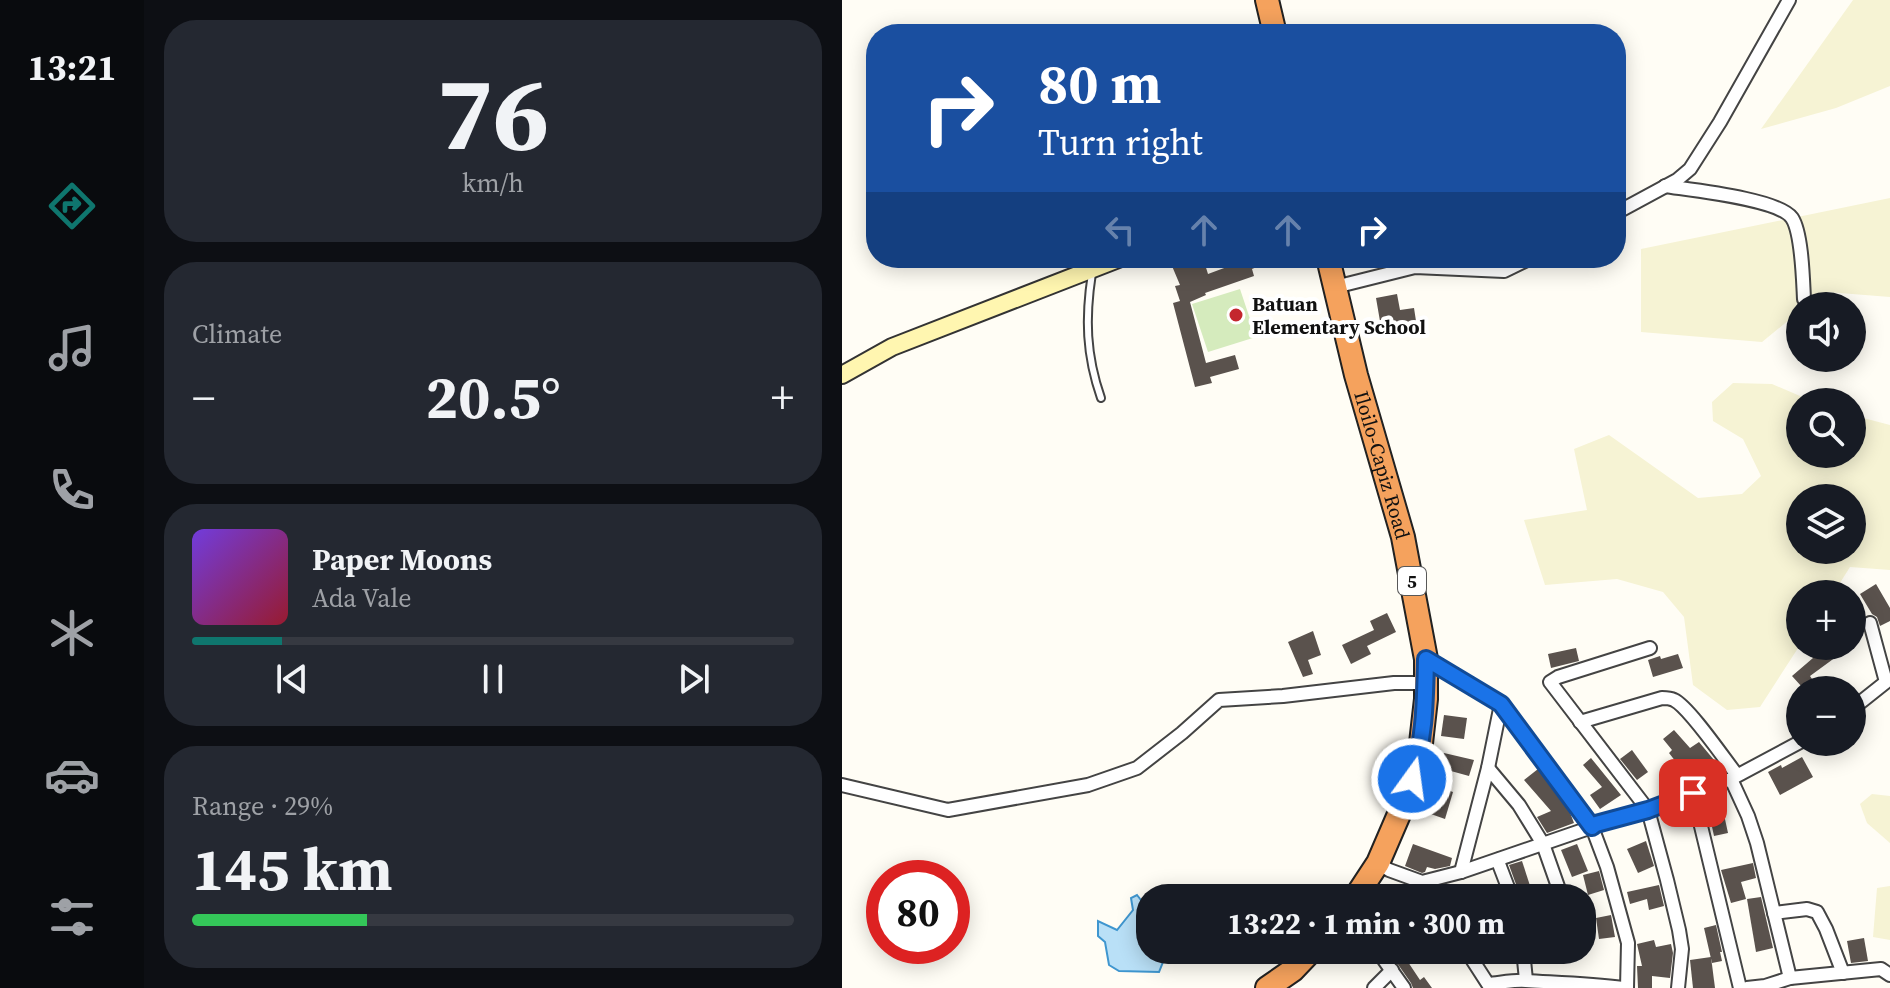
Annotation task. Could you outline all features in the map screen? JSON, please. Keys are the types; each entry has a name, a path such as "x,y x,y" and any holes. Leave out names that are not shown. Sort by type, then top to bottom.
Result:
{"highway":[{"path":"1267,0 1273,24"},
{"name":"Iloilo-Capiz Road","path":"1330,268 1356,375 1403,537 1426,659 1426,699 1420,752 1403,805 1378,863 1364,884"},
{"path":"1267,988 1299,964"}],"street":[{"path":"1626,207 1690,169 1789,0"},
{"path":"1665,186 1725,195 1780,208 1792,217 1797,232 1803,292"},
{"path":"1335,287 1411,268"},
{"path":"1437,268 1504,271 1510,268"},
{"path":"842,375 892,347 1093,269"},
{"path":"1866,698 1886,682 1870,623"},
{"path":"1650,648 1550,682 1648,810 1679,930 1682,949 1678,988"},
{"path":"1426,659 1501,704 1592,827 1607,867 1628,943 1625,988 1526,980 1488,984 1475,964"},
{"path":"842,785 948,810 1088,785 1137,768 1219,700 1394,683 1425,683"},
{"path":"1580,722 1662,698 1678,702 1696,722 1734,777 1757,843 1790,978"},
{"path":"1461,872 1501,704"},
{"path":"1378,863 1422,882 1461,872 1596,824 1648,810 1734,777 1786,749"},
{"path":"1488,768 1519,805 1543,844 1557,884"},
{"path":"1693,793 1740,988"},
{"path":"1500,859 1507,884"},
{"path":"1774,913 1807,909 1817,912 1843,973"},
{"path":"1388,964 1404,988"},
{"path":"1524,964 1526,980"},
{"path":"1747,988 1790,978 1881,969 1890,975"},
{"path":"1374,988 1392,970"}],"lane":[{"path":"1093,269 1088,300 1088,348 1101,398"}],"shaded area":[{"path":"1853,0 1890,0 1890,86 1836,108 1761,129"},
{"path":"1890,198 1890,297 1866,295 1866,292 1786,292 1786,322 1762,342 1641,332 1641,249"},
{"path":"1733,383 1772,384 1786,390 1786,468 1866,468 1866,419 1890,425 1890,570 1850,567 1842,580 1786,580 1786,660 1790,660 1760,707 1727,710 1693,685 1684,617 1663,592 1617,579 1545,585 1524,520 1587,510 1574,449 1609,435 1698,498 1742,494 1761,476 1743,439 1713,421 1712,402"},
{"path":"1872,794 1890,796 1890,843 1867,823 1860,804"},
{"path":"1890,886 1890,940 1873,937 1877,888"}],"green space":[{"path":"1240,289 1256,337 1208,352 1192,304"}],"water":[{"path":"1136,896 1136,964 1162,964 1159,972 1119,971 1109,965 1105,942 1098,936 1098,921 1117,930 1133,910 1131,898"}],"building":[{"path":"1173,268 1206,268 1208,274 1224,268 1254,268 1254,276 1205,293 1190,302 1206,363 1235,355 1239,369 1210,377 1212,383 1195,387 1173,303 1180,301 1175,286 1180,285"},
{"path":"1397,294 1400,310 1414,308 1416,321 1381,327 1376,298"},
{"path":"1876,584 1890,608 1890,621 1880,626 1866,604 1866,590"},
{"path":"1387,613 1396,632 1367,646 1371,654 1351,664 1342,645 1374,630 1370,621"},
{"path":"1313,631 1321,655 1308,660 1313,674 1303,677 1288,642"},
{"path":"1576,648 1579,661 1551,668 1548,654"},
{"path":"1678,654 1683,668 1653,677 1648,660"},
{"path":"1811,660 1832,660 1810,676 1792,676"},
{"path":"1444,715 1467,718 1464,739 1441,736"},
{"path":"1674,730 1690,748 1699,742 1724,772 1693,784 1669,753 1672,750 1663,739"},
{"path":"1632,750 1648,772 1637,780 1620,759"},
{"path":"1444,753 1474,760 1469,776 1440,768"},
{"path":"1802,757 1813,777 1780,795 1768,772"},
{"path":"1591,758 1621,795 1600,809 1590,795 1602,787 1583,765"},
{"path":"1538,769 1569,810 1574,823 1547,833 1537,817 1551,811 1524,780"},
{"path":"1436,786 1453,792 1445,819 1428,813"},
{"path":"1723,810 1728,833 1714,836 1709,813"},
{"path":"1646,841 1654,866 1638,873 1627,849"},
{"path":"1413,844 1452,858 1450,866 1427,867 1422,873 1405,866"},
{"path":"1577,844 1588,871 1572,877 1561,850"},
{"path":"1522,861 1529,884 1516,884 1509,865"},
{"path":"1753,863 1756,878 1741,882 1746,899 1731,903 1721,870"},
{"path":"1599,871 1604,890 1596,892 1596,884 1585,884 1583,875"},
{"path":"1659,885 1664,906 1649,910 1647,899 1630,904 1627,892"},
{"path":"1761,897 1773,948 1756,952 1747,899"},
{"path":"1611,915 1615,937 1599,939 1596,918"},
{"path":"1716,925 1722,961 1712,963 1704,928"},
{"path":"1864,938 1868,961 1851,963 1847,941"},
{"path":"1654,940 1656,947 1671,944 1670,978 1652,976 1652,988 1638,988 1637,966 1642,966 1637,944"},
{"path":"1711,957 1715,988 1693,988 1690,960"},
{"path":"1398,964 1409,964 1420,980 1424,977 1432,988 1413,988"}],"place":[{"name":"Batuan Elementary School","path":"1236,315"}],"route":[{"path":"1412,779 1420,752 1426,699 1426,659 1501,704 1592,827 1693,793"}]}
